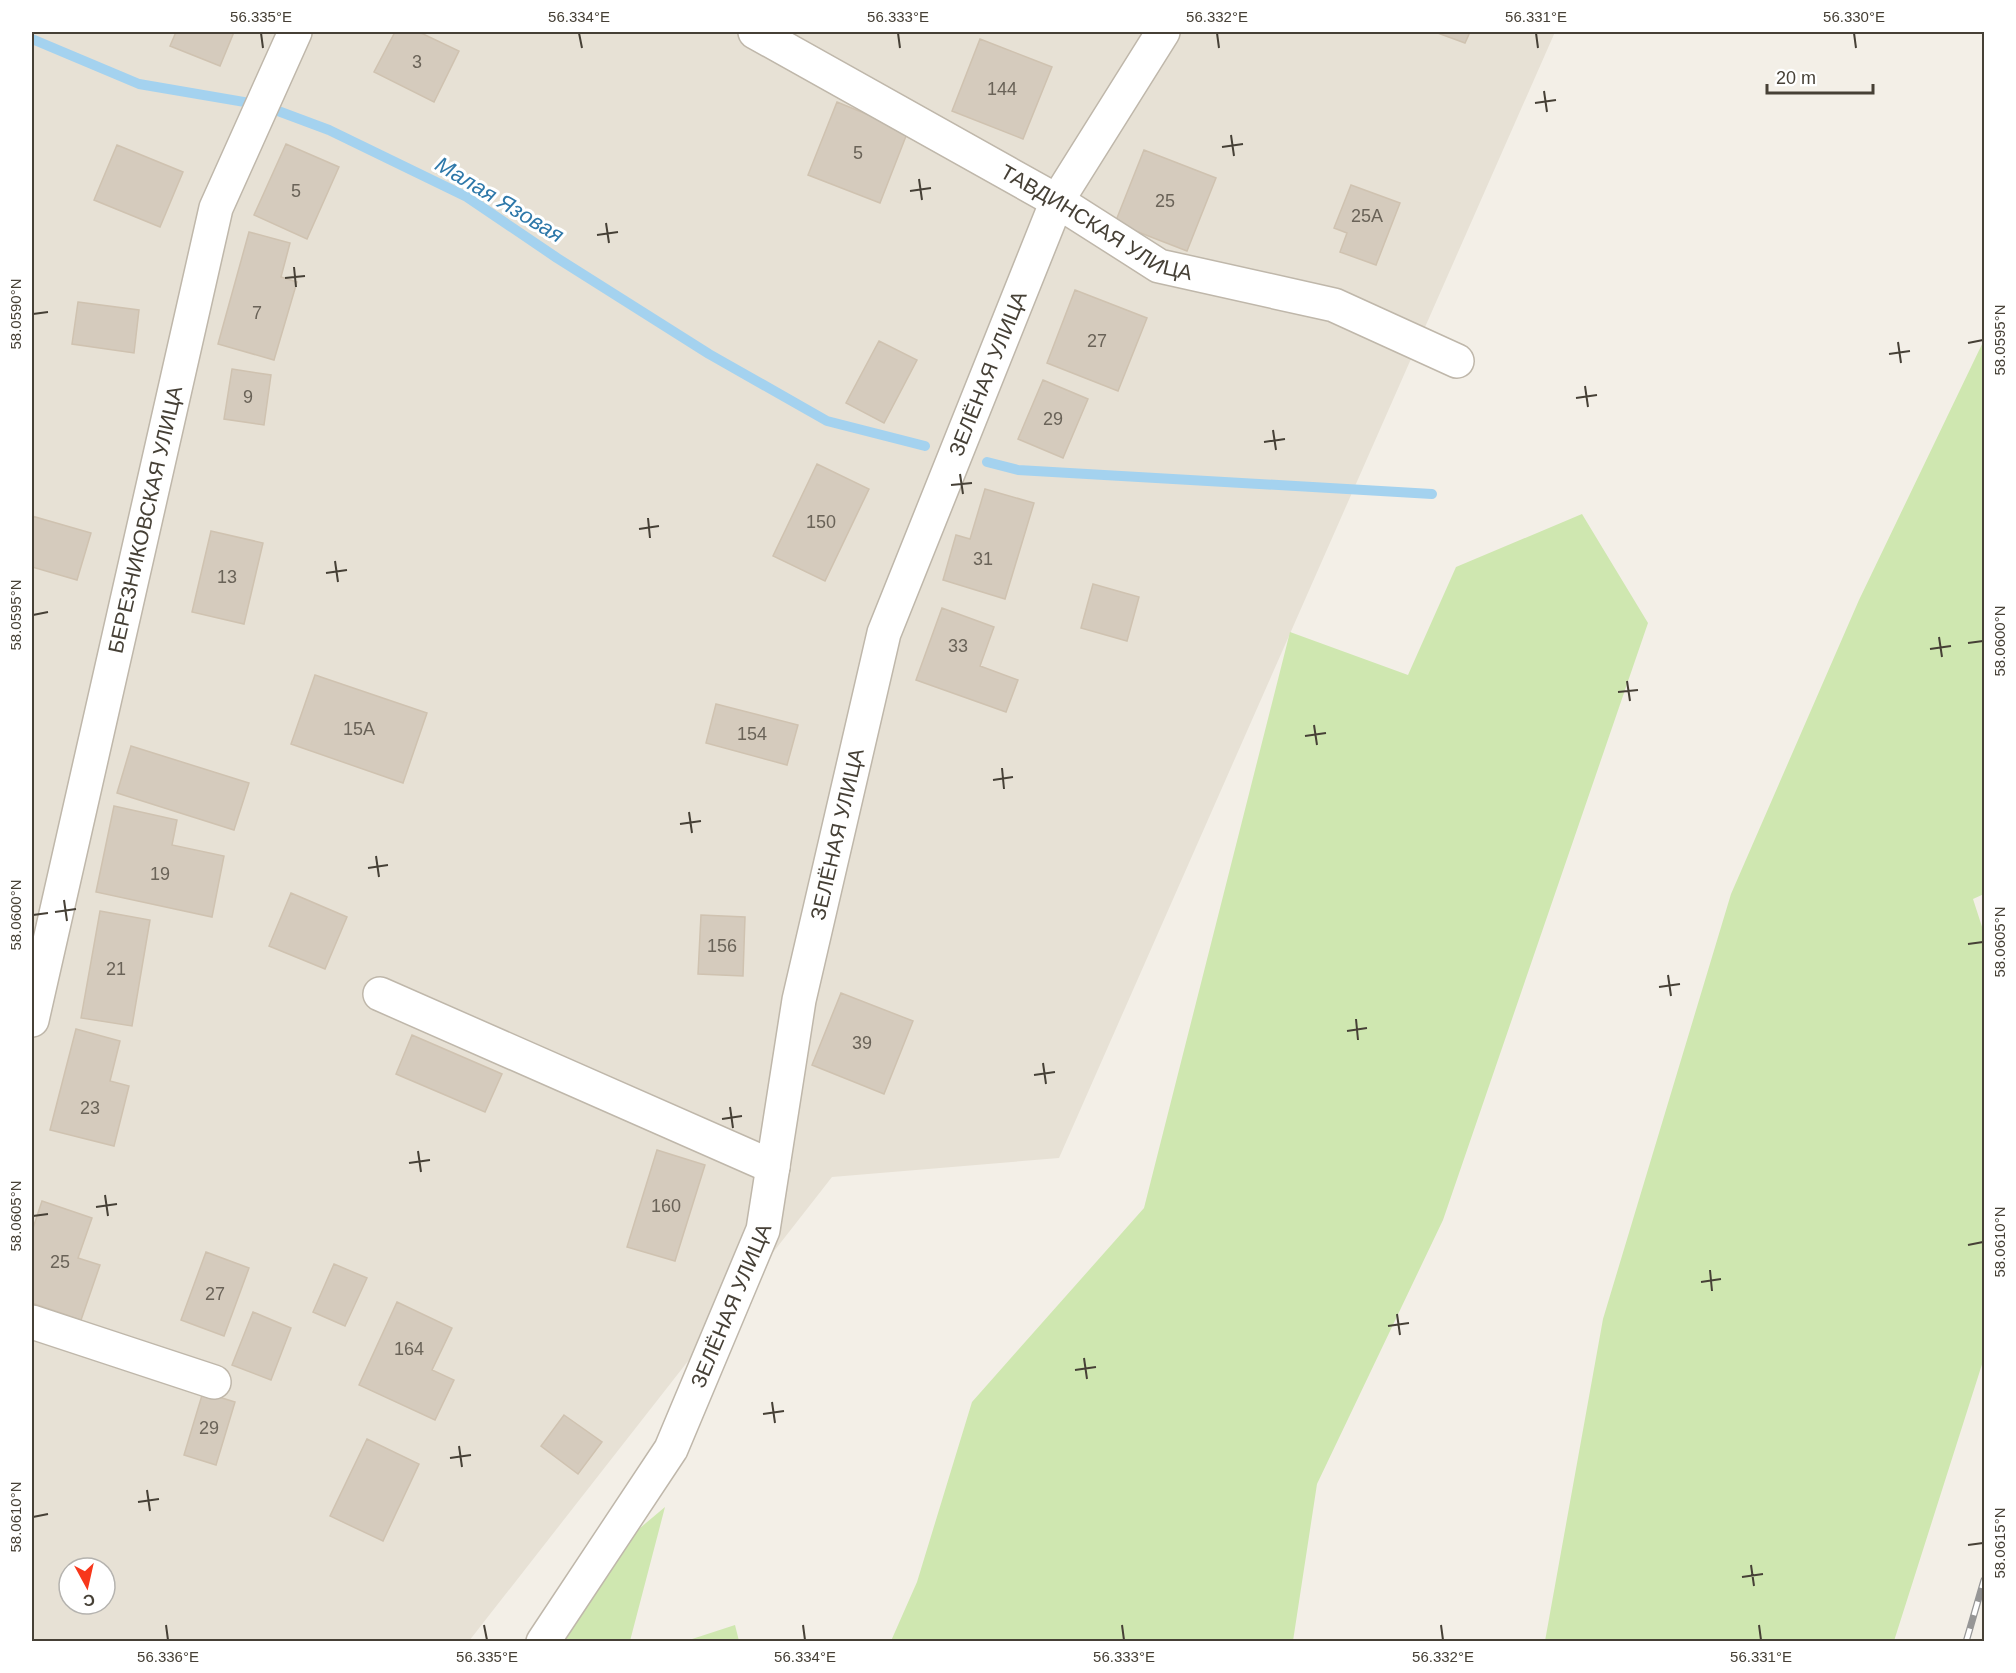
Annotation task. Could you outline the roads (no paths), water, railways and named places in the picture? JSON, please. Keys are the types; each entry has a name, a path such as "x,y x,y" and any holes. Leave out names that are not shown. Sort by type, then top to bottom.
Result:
{"street":[{"name":"БЕРЕЗНИКОВСКАЯ УЛИЦА","path":"32,1020 216,208 295,32"},
{"name":"ТАВДИНСКАЯ УЛИЦА","path":"756,32 1057,201 1159,266 1334,305 1457,361"},
{"name":"ЗЕЛЁНАЯ УЛИЦА","path":"543,1641 671,1449 763,1230 799,1000 884,633 1057,201 1163,32"},
{"path":"380,994 773,1167"},
{"path":"32,1322 214,1382"}],"waterway":[{"name":"Малая Язовая","path":"32,39 139,84 262,105 329,130 467,197 557,258 709,354 827,421 925,446"},
{"path":"987,462 1018,470 1432,494"}],"railway":[{"path":"1966,1642 1984,1580"}]}
